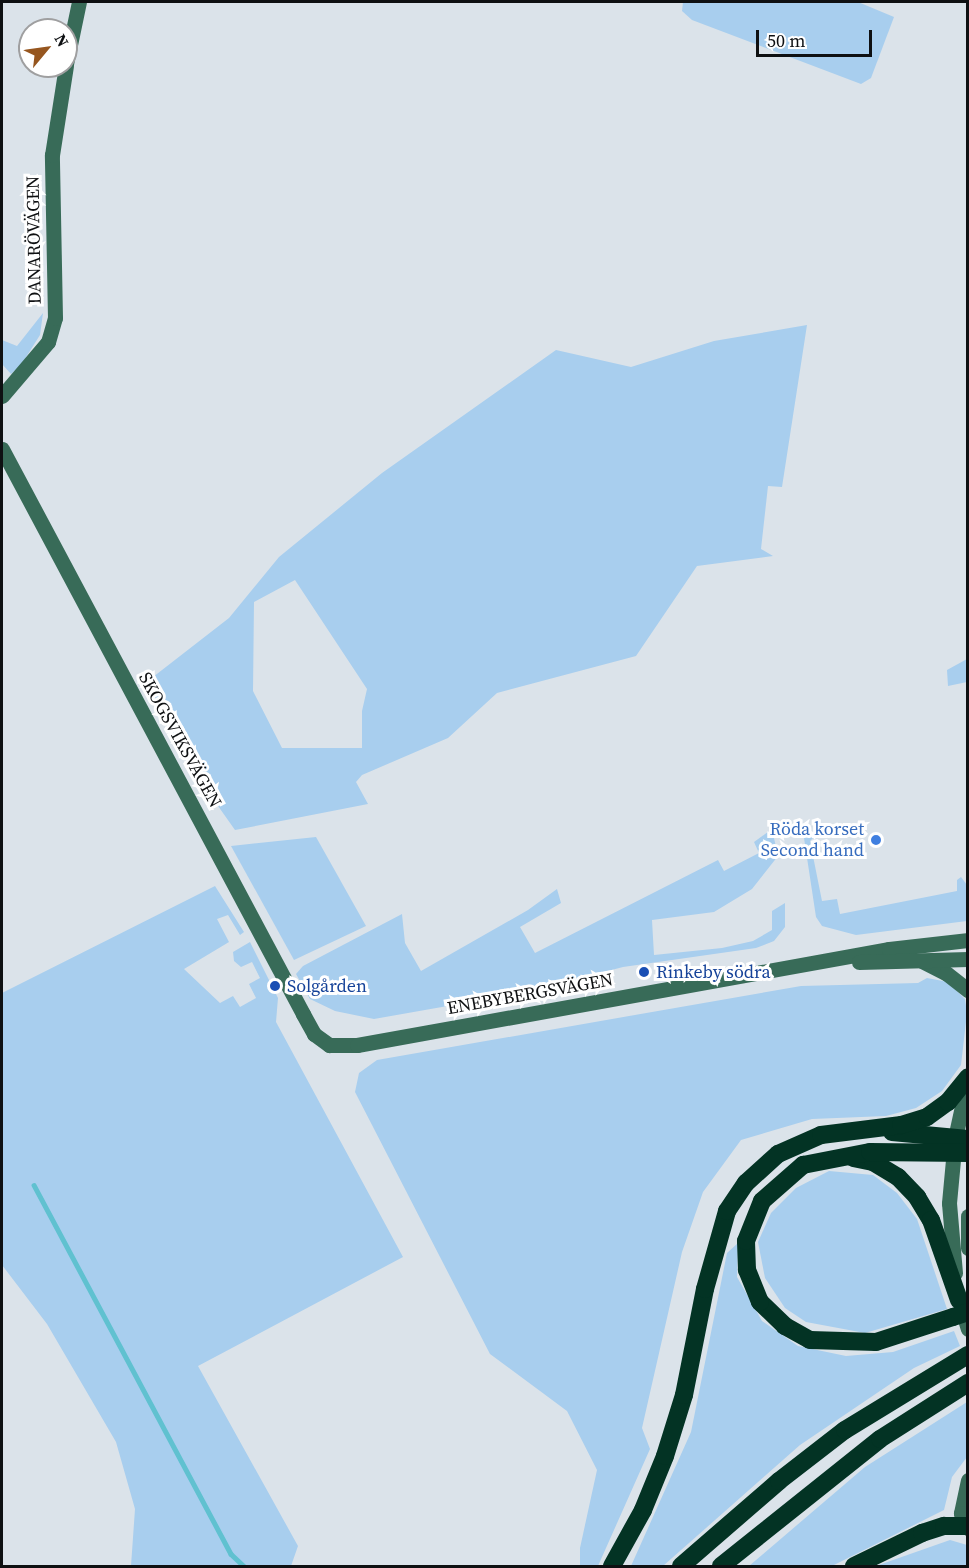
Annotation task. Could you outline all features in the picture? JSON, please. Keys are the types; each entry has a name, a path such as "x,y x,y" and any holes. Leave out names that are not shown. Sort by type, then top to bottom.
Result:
{"highway":[{"path":"612,1566 643,1510 665,1456 684,1395 705,1289 727,1211 746,1183 778,1154 821,1135 866,1130 927,1118 948,1102 968,1078"},
{"path":"866,1130 961,1146"},
{"path":"833,1156 873,1162 898,1177 917,1197 931,1220 960,1310 876,1342 839,1343 810,1340 785,1326 760,1302 747,1270 746,1241 762,1201 803,1165 833,1156 961,1146"},
{"path":"681,1566 779,1481 845,1430 966,1356"},
{"path":"721,1566 880,1439 968,1383"},
{"path":"854,1566 922,1533 944,1526 967,1527"}],"street":[{"name":"DANARÖVÄGEN","path":"76,18 79,2"},
{"name":"DANARÖVÄGEN","path":"2,396 48,342 56,318 52,155 64,78"},
{"name":"SKOGSVIKSVÄGEN","path":"2,449 303,1014 314,1034 329,1045"},
{"name":"ENEBYBERGSVÄGEN","path":"329,1045 357,1045 808,964 968,940"},
{"name":"ENEBYBERGSVÄGEN","path":"808,964 968,959"},
{"path":"919,960 946,973 968,990"},
{"path":"968,1078 961,1146 949,1203 960,1310 968,1329"},
{"path":"968,1216 968,1248"},
{"path":"967,1527 961,1513 961,1497 968,1480"}],"shaded area":[{"path":"683,2 858,2 894,17 871,78 861,84 692,20 682,11"},
{"path":"43,313 40,335 21,365 11,374 2,364 2,340 17,346"},
{"path":"807,325 782,487 768,486 761,549 773,556 697,566 636,656 497,693 448,738 362,775 356,782 368,804 235,830 182,755 144,684 229,618 279,557 382,473 556,350 631,367 714,341","holes":["295,580 367,689 362,711 362,748 282,748 253,691 254,602"]},
{"path":"967,659 967,682 948,686 947,670"},
{"path":"772,829 778,856 752,889 714,912 652,920 654,955 722,948 753,941 772,930 772,911 785,903 785,927 774,941 756,948 623,967 532,991 374,1019 335,1011 310,999 296,974 303,966 402,914 405,943 421,971 528,910 557,889 561,903 520,927 535,953 718,860 724,871 759,853 754,842"},
{"path":"816,835 810,841 822,901 837,899 840,914 957,891 957,880 961,877 967,885 967,921 856,935 822,926 816,917 804,838"},
{"path":"316,837 366,926 294,960 231,846"},
{"path":"215,886 244,932 240,935 228,915 217,919 229,942 184,969 220,1003 233,996 240,1007 256,998 249,984 260,978 252,962 241,967 234,961 233,952 250,942 278,998 276,1022 403,1257 198,1366 298,1546 291,1566 131,1566 135,1509 116,1442 47,1324 2,1265 2,993"},
{"path":"927,978 948,982 965,999 967,1013 961,1065 942,1091 916,1108 886,1116 812,1119 741,1140 703,1192 682,1252 642,1428 650,1449 598,1566 580,1566 580,1548 597,1470 567,1411 490,1354 355,1092 359,1073 377,1060 801,986 918,983"},
{"path":"829,1171 873,1175 897,1193 917,1219 947,1309 865,1333 806,1322 785,1308 765,1278 758,1242 771,1213 796,1188"},
{"path":"738,1243 737,1277 762,1321 798,1346 846,1356 893,1352 954,1331 960,1346 914,1368 800,1445 663,1566 631,1566 691,1432 727,1253"},
{"path":"967,1402 967,1457 952,1477 944,1510 832,1566 749,1566 865,1467"},
{"path":"950,1540 967,1545 967,1566 876,1566"}],"waterway":[{"path":"34,1185 231,1554 244,1566"}],"place":[{"name":"Röda korset Second hand","path":"876,840"},
{"name":"Rinkeby södra","path":"644,972"},
{"name":"Solgården","path":"275,986"}]}
